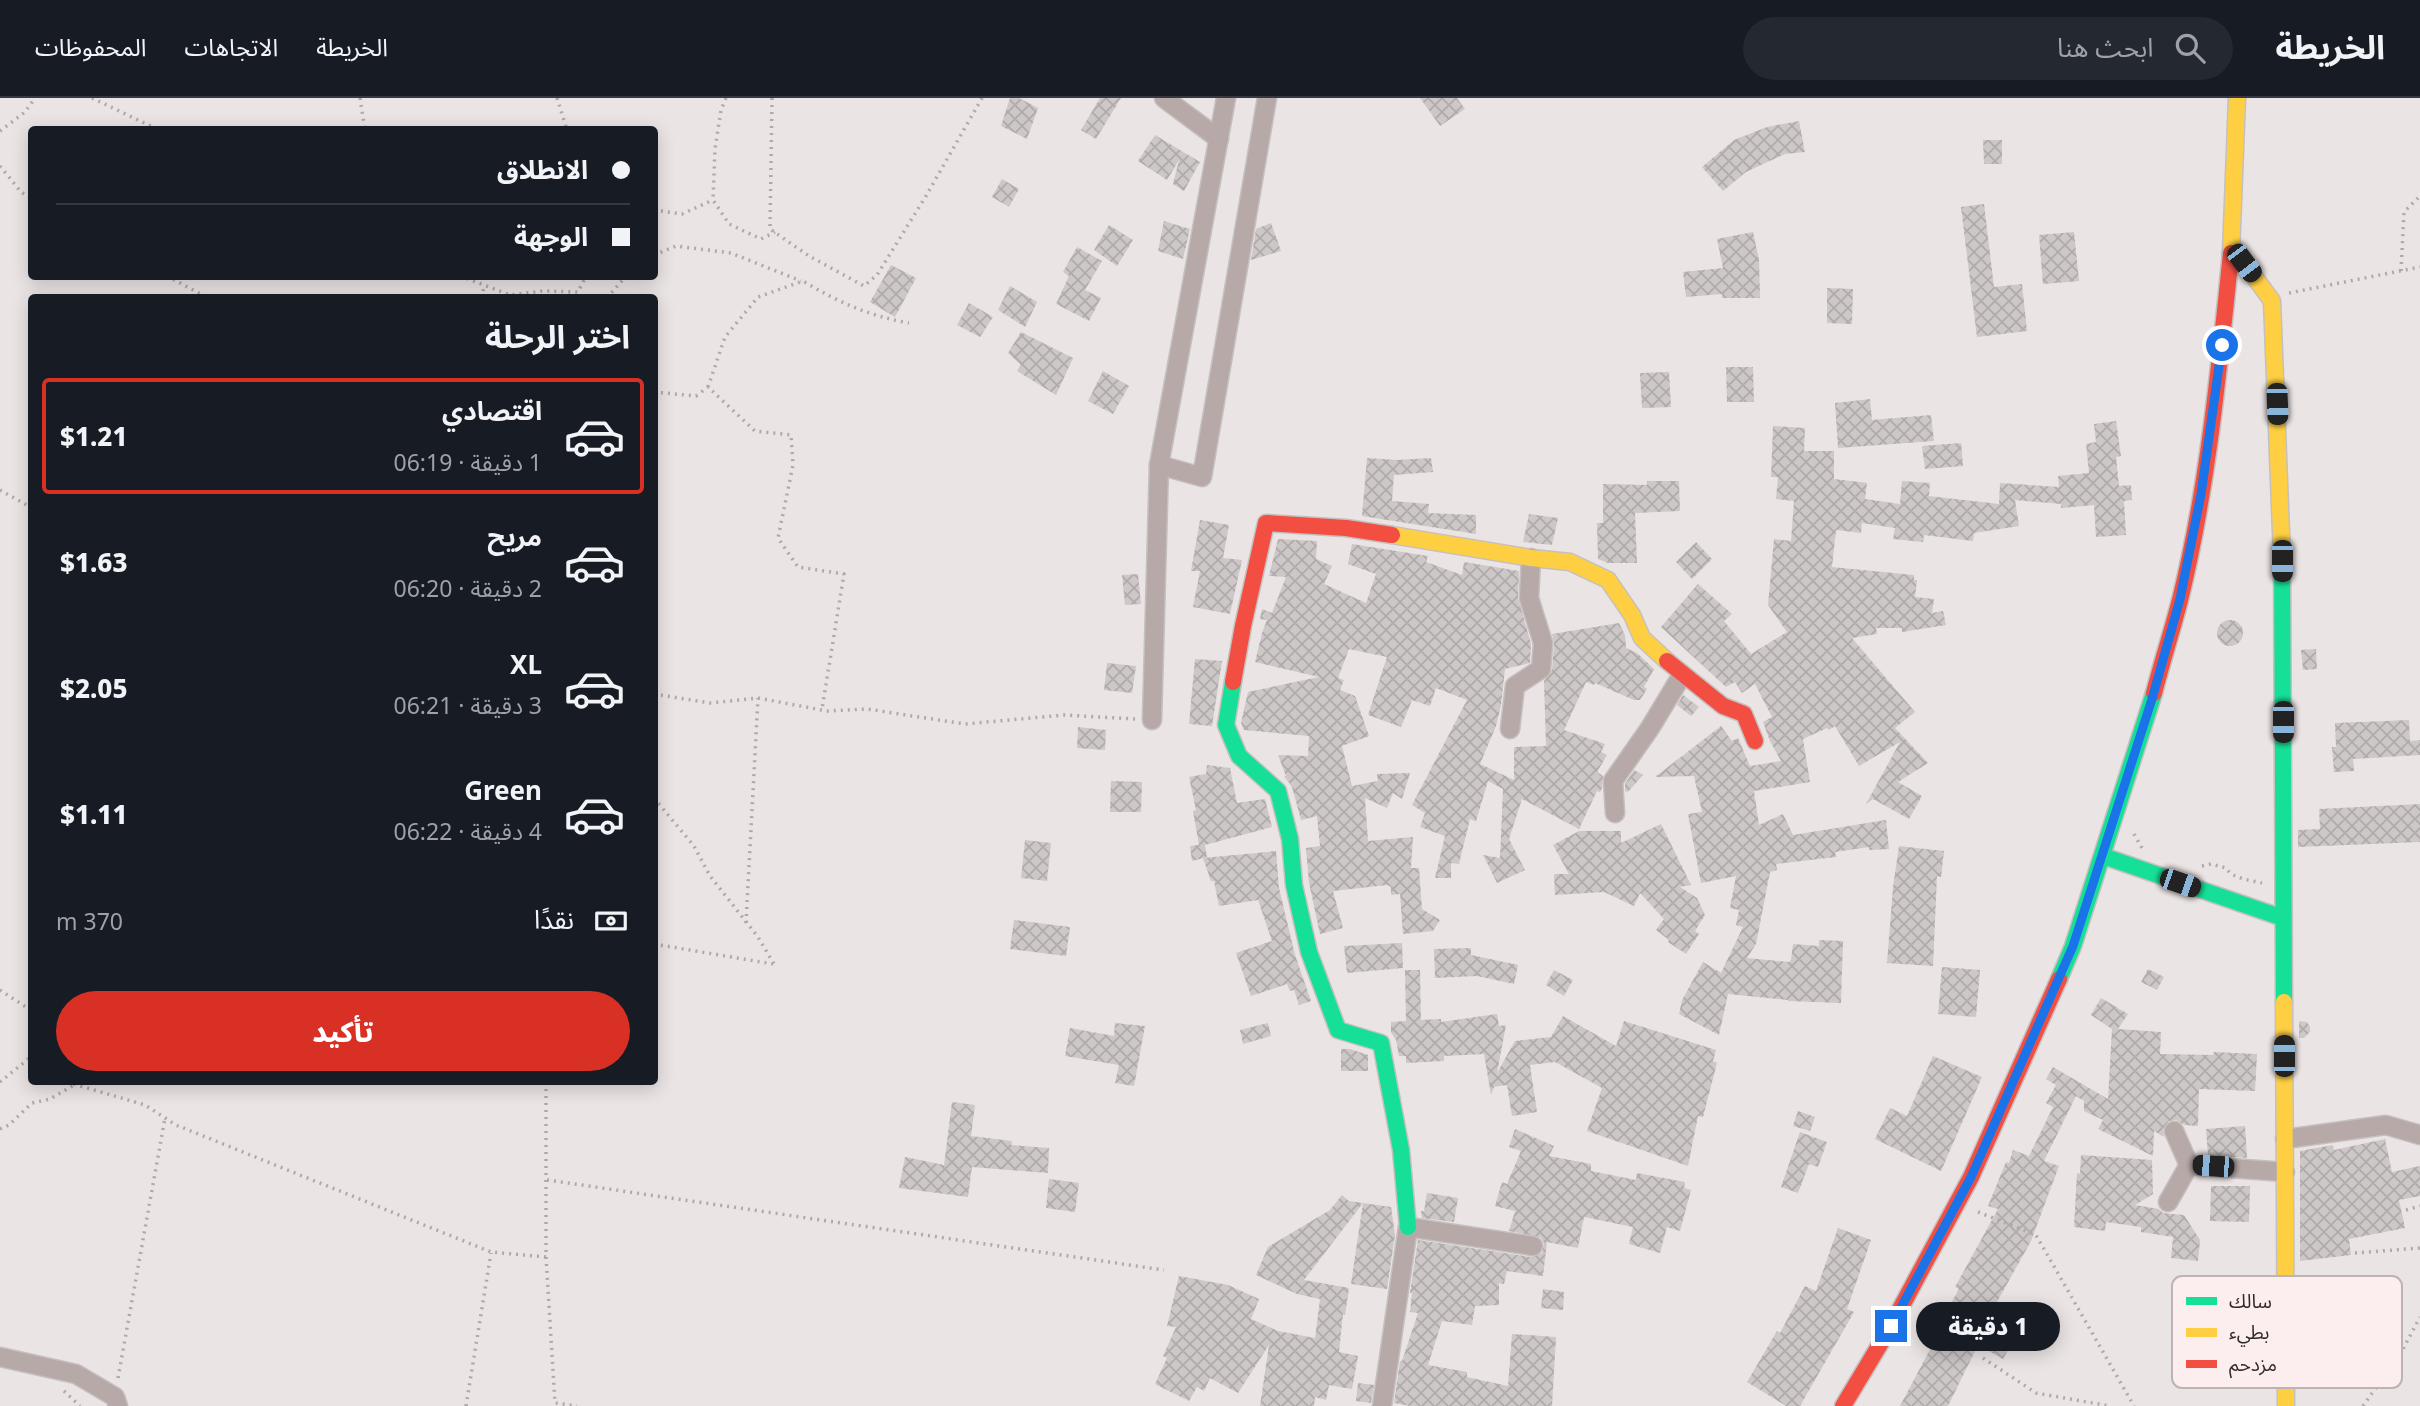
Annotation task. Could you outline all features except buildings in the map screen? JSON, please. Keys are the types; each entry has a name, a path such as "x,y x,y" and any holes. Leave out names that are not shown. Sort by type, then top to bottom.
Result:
{"main road":[{"path":"1843,1406 1891,1326 1971,1177 2073,946 2103,856 2180,599 2201,494 2219,370 2232,246 2237,98"},
{"path":"2232,246 2272,301 2282,534 2285,1276"},
{"path":"1408,1227 1401,1150 1381,1043 1338,1030 1309,952 1294,885 1290,839 1278,791 1239,756 1226,725 1243,626 1266,523 1346,528 1570,562 1608,580 1632,615 1642,638 1682,675 1723,706 1744,715 1755,741"},
{"path":"2103,856 2283,918"},
{"path":"2286,1388 2286,1406"}],"street":[{"path":"1164,98 1219,139"},
{"path":"1152,720 1159,465 1226,98"},
{"path":"1159,465 1202,477 1267,98"},
{"path":"1510,729 1515,686 1541,669 1543,643 1529,598 1531,558"},
{"path":"1615,813 1613,782 1682,675"},
{"path":"2284,1139 2386,1125 2420,1135"},
{"path":"2174,1131 2189,1165"},
{"path":"2189,1165 2285,1172"},
{"path":"2168,1202 2189,1165"},
{"path":"1382,1406 1408,1227 1533,1246"},
{"path":"0,1357 76,1374 116,1401"}],"path":[{"path":"0,131 24,112 35,98"},
{"path":"92,98 151,126"},
{"path":"360,98 364,126"},
{"path":"557,98 566,126"},
{"path":"726,98 721,110 715,149 713,200 729,223 761,239 775,232"},
{"path":"772,98 770,229 809,256 864,286 877,275 926,197 982,98"},
{"path":"0,166 21,192 28,196"},
{"path":"2401,271 2404,212 2420,196"},
{"path":"658,210 682,214 713,200"},
{"path":"658,253 676,246 731,253 803,281 842,304 909,323"},
{"path":"2270,297 2420,267"},
{"path":"174,280 201,294"},
{"path":"471,280 507,294"},
{"path":"518,294 544,291 578,292 584,280"},
{"path":"610,294 623,280"},
{"path":"658,391 696,396 708,387 725,337 758,298 803,281"},
{"path":"483,294 484,285"},
{"path":"708,387 755,431 791,435 793,465 778,538 797,567 844,573 822,709"},
{"path":"0,490 28,506"},
{"path":"658,696 710,703 758,698 822,709 867,709 965,724 1064,715 1152,720"},
{"path":"746,923 758,698"},
{"path":"658,802 694,846 710,876 774,964 658,945"},
{"path":"2132,833 2136,835 2142,849"},
{"path":"2192,863 2205,867 2211,864 2227,868 2228,872 2241,879 2260,883 2283,882"},
{"path":"0,990 28,1008"},
{"path":"0,1082 28,1059"},
{"path":"0,1129 9,1125 32,1103 50,1099 74,1085"},
{"path":"79,1085 145,1105 176,1125 491,1252 546,1257"},
{"path":"546,1085 546,1257 555,1403 577,1406"},
{"path":"116,1401 165,1118"},
{"path":"547,1180 1164,1269"},
{"path":"1956,1203 2036,1235 2134,1406"},
{"path":"2406,1210 2420,1206"},
{"path":"2355,1253 2420,1248"},
{"path":"466,1406 491,1252"},
{"path":"2402,1351 2420,1317"},
{"path":"1983,1358 2036,1393 2110,1406"},
{"path":"2363,1406 2376,1388"}],"traffic: fast":[{"path":"2282,558 2284,1002"},
{"path":"1233,682 1226,725 1239,756 1278,791 1290,839 1294,885 1309,952 1338,1030 1381,1043 1401,1150 1408,1227"},
{"path":"2059,979 2073,946 2154,693"},
{"path":"2103,856 2283,918"}],"traffic: slow":[{"path":"2231,253 2237,98"},
{"path":"2232,246 2272,301 2282,558"},
{"path":"1392,535 1570,562 1608,580 1632,615 1642,638 1667,661"},
{"path":"2284,1002 2285,1276"},
{"path":"2286,1388 2286,1406"}],"traffic: jam":[{"path":"2154,693 2180,600 2198,514 2212,428 2231,253"},
{"path":"1233,682 1266,523 1346,528 1392,535"},
{"path":"1667,661 1723,706 1744,714 1755,741"},
{"path":"1843,1406 1891,1326 1971,1177 2059,979"}],"route":[{"path":"1891,1326 1971,1177 2073,946 2152,699 2180,599 2201,494 2222,345"}]}
